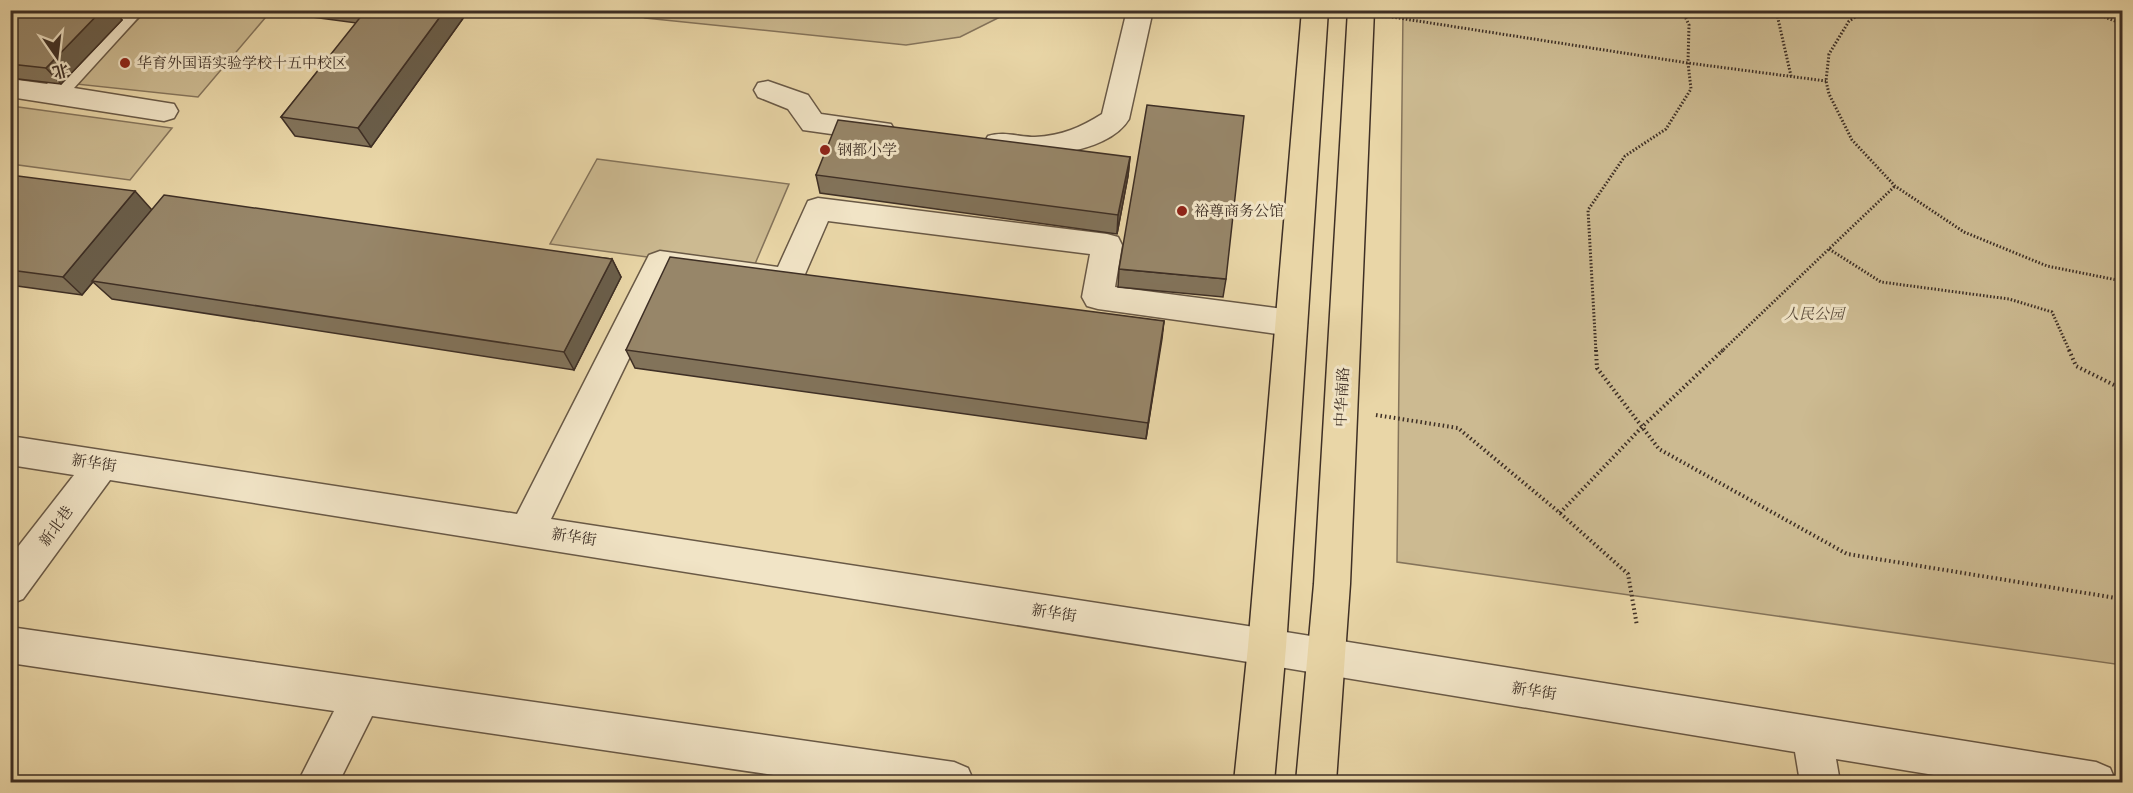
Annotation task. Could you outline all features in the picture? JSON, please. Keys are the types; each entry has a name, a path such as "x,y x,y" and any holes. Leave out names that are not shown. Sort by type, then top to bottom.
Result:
{"main road":[{"path":"1254,783 1267,647 1291,323 1310,11"},
{"name":"中华南路","path":"1316,783 1324,656 1332,584 1361,13"}],"street":[{"path":"977,141 1036,147 1085,138 1115,119 1140,10"},
{"path":"93,14 128,14"},
{"path":"54,93 128,14"},
{"path":"10,88 164,111"},
{"path":"768,90 798,102 813,123 907,133"},
{"path":"527,530 660,263 788,280 818,209 1107,245 1098,297 1291,323"},
{"name":"新华街","path":"10,450 1324,656 2096,783"},
{"name":"新北巷","path":"10,587 100,465"},
{"path":"10,645 954,783"},
{"path":"318,783 362,696"},
{"path":"1812,736 1820,783"}],"path":[{"path":"1682,10 1689,25 1688,63 1691,89 1666,129 1624,156 1588,210 1598,368 1642,427 1659,449 1846,554 2122,599"},
{"path":"1776,10 1791,76"},
{"path":"1867,10 1849,21 1829,54 1826,81 1851,140 1895,186 1964,232 2047,266 2122,281"},
{"path":"2088,10 2122,24"},
{"path":"1361,13 1688,63 1826,81"},
{"path":"1560,513 1642,427 1895,186"},
{"path":"1829,249 1881,282 2009,299 2052,312 2076,366 2122,389"},
{"path":"2116,388 2122,405"},
{"path":"1341,410 1458,428 1628,573 1637,626"}],"green space":[{"path":"146,11 271,11 198,97 76,84"},
{"path":"629,11 1012,11 960,37 906,45 645,18"},
{"name":"人民公园","path":"1403,11 2122,11 2122,665 1397,562"},
{"path":"11,106 172,128 130,180 11,164"},
{"path":"597,159 789,184 752,271 550,244"}],"building":[{"path":"10,10 102,10 46,68 10,64"},
{"path":"366,10 445,10 358,128 281,117"},
{"name":"裕尊商务公馆","path":"1147,105 1244,116 1226,279 1119,269"},
{"path":"838,120 1130,157 1118,215 816,175"},
{"path":"10,175 135,191 63,277 10,270"},
{"path":"164,195 612,259 564,352 92,281"},
{"path":"670,257 1164,321 1148,423 626,350"}],"place":[{"name":"华育外国语实验学校十五中校区","path":"125,63"},
{"name":"钢都小学","path":"825,150"},
{"name":"裕尊商务公馆","path":"1182,211"}]}
